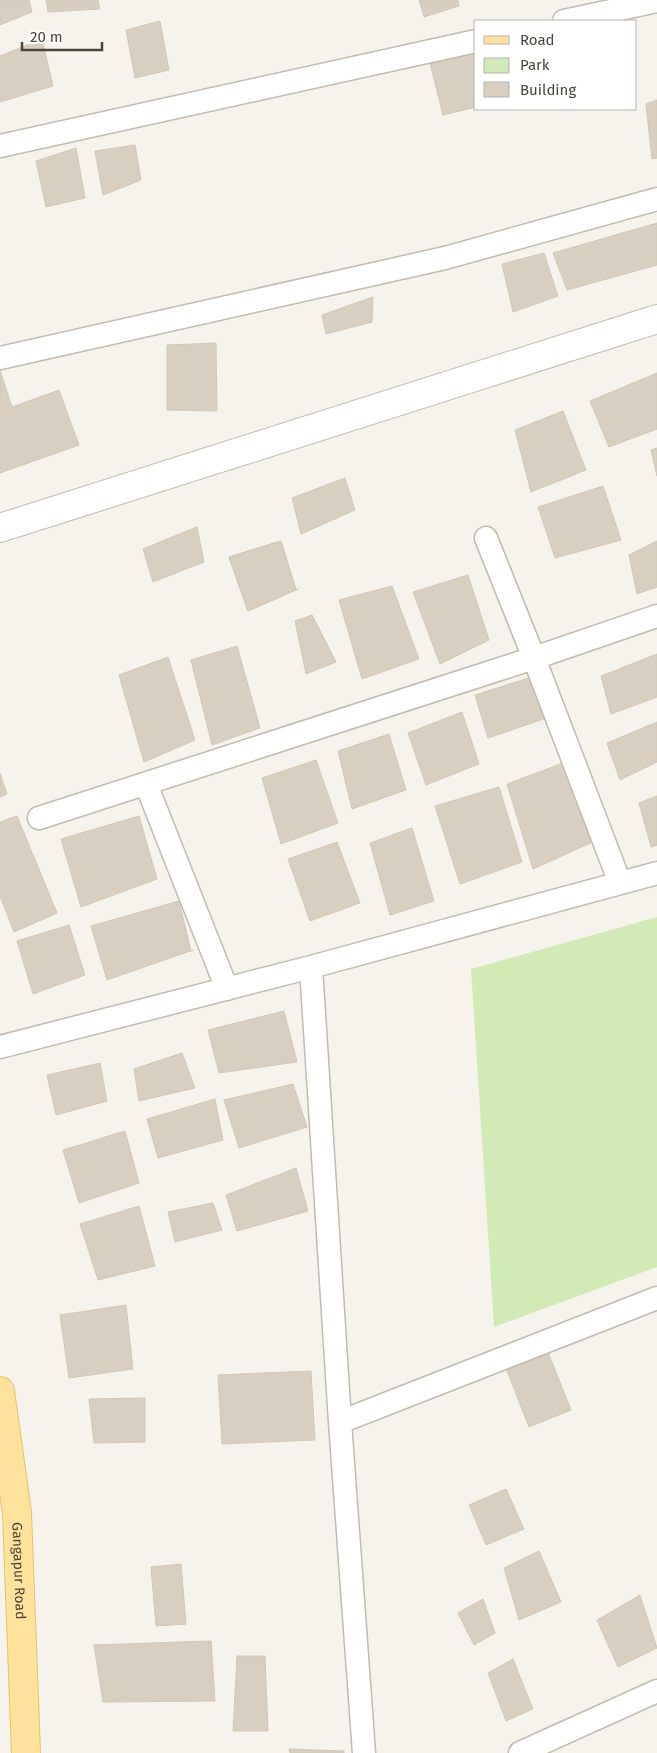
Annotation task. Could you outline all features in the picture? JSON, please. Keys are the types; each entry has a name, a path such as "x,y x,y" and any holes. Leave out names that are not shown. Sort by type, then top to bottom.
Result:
{"main road":[{"name":"Gangapur Road","path":"0,1391 17,1513 26,1753"}],"street":[{"path":"569,20 657,1"},
{"path":"0,146 474,41"},
{"path":"0,358 445,258 657,199"},
{"path":"0,528 656,323"},
{"path":"486,538 620,883"},
{"path":"39,818 534,658 657,616"},
{"path":"146,784 227,989"},
{"path":"0,1047 311,967 657,873"},
{"path":"311,967 340,1422 364,1753"},
{"path":"340,1422 657,1298"},
{"path":"520,1753 657,1691"}],"green space":[{"path":"657,917 657,1267 494,1327 471,969"}],"building":[{"path":"0,0 29,0 32,12 0,25"},
{"path":"46,0 98,0 100,9 48,12"},
{"path":"419,0 458,0 459,6 424,17"},
{"path":"160,21 169,70 135,78 126,30"},
{"path":"42,39 53,86 0,102 0,56"},
{"path":"474,47 474,107 443,115 429,59"},
{"path":"657,100 657,158 652,159 646,104"},
{"path":"135,145 141,180 103,195 95,151"},
{"path":"76,148 85,198 46,207 36,161"},
{"path":"657,223 657,265 567,290 553,253"},
{"path":"544,253 558,296 513,312 502,264"},
{"path":"373,297 372,322 326,334 322,315"},
{"path":"216,343 217,411 167,410 167,345"},
{"path":"0,370 12,407 59,390 79,445 0,473"},
{"path":"657,373 657,429 609,447 590,401"},
{"path":"563,411 586,470 531,492 515,430"},
{"path":"657,448 657,476 651,450"},
{"path":"345,478 355,510 301,534 292,498"},
{"path":"603,486 621,540 555,558 538,507"},
{"path":"197,527 204,562 153,582 143,549"},
{"path":"281,541 296,590 248,611 229,557"},
{"path":"281,541 296,590 248,611 229,557"},
{"path":"657,541 657,587 637,594 629,555"},
{"path":"468,575 489,640 440,664 413,592"},
{"path":"392,586 419,659 362,679 339,600"},
{"path":"312,615 336,662 306,674 295,621"},
{"path":"237,646 260,728 212,745 191,660"},
{"path":"657,654 657,697 611,714 601,676"},
{"path":"168,657 195,740 144,762 119,675"},
{"path":"532,677 544,719 488,738 475,695"},
{"path":"462,712 479,764 426,785 408,733"},
{"path":"657,722 657,762 620,780 607,743"},
{"path":"389,734 406,790 352,809 338,751"},
{"path":"316,760 338,823 281,844 262,778"},
{"path":"563,763 595,841 533,869 507,784"},
{"path":"0,773 7,794 0,797"},
{"path":"499,787 522,862 460,884 435,806"},
{"path":"657,796 657,845 651,847 639,803"},
{"path":"17,816 57,913 14,932 0,896 0,822"},
{"path":"139,816 157,879 81,907 61,839"},
{"path":"412,828 434,901 390,915 370,843"},
{"path":"337,842 360,903 310,921 288,859"},
{"path":"179,901 191,951 107,980 91,926"},
{"path":"69,925 85,975 33,994 17,941"},
{"path":"284,1011 297,1062 219,1073 208,1030"},
{"path":"182,1053 195,1088 139,1101 134,1069"},
{"path":"100,1063 107,1101 56,1115 47,1075"},
{"path":"293,1084 307,1127 239,1148 224,1100"},
{"path":"215,1099 223,1140 158,1158 147,1119"},
{"path":"125,1131 139,1183 79,1203 63,1150"},
{"path":"296,1168 308,1211 237,1231 226,1195"},
{"path":"213,1203 222,1230 175,1242 168,1212"},
{"path":"139,1206 155,1266 98,1280 80,1224"},
{"path":"126,1305 133,1369 69,1378 60,1315"},
{"path":"546,1347 571,1410 529,1427 504,1363"},
{"path":"311,1371 315,1440 222,1444 218,1375"},
{"path":"145,1398 145,1442 94,1443 89,1399"},
{"path":"506,1489 524,1529 486,1545 469,1505"},
{"path":"539,1551 561,1602 519,1620 504,1568"},
{"path":"181,1564 186,1624 156,1626 151,1567"},
{"path":"640,1595 657,1648 618,1667 597,1620"},
{"path":"483,1599 495,1633 474,1645 458,1613"},
{"path":"211,1641 215,1701 103,1702 94,1645"},
{"path":"237,1656 265,1656 268,1731 233,1731"},
{"path":"513,1659 533,1709 506,1721 488,1673"},
{"path":"289,1749 344,1751 344,1753 290,1753"}]}
